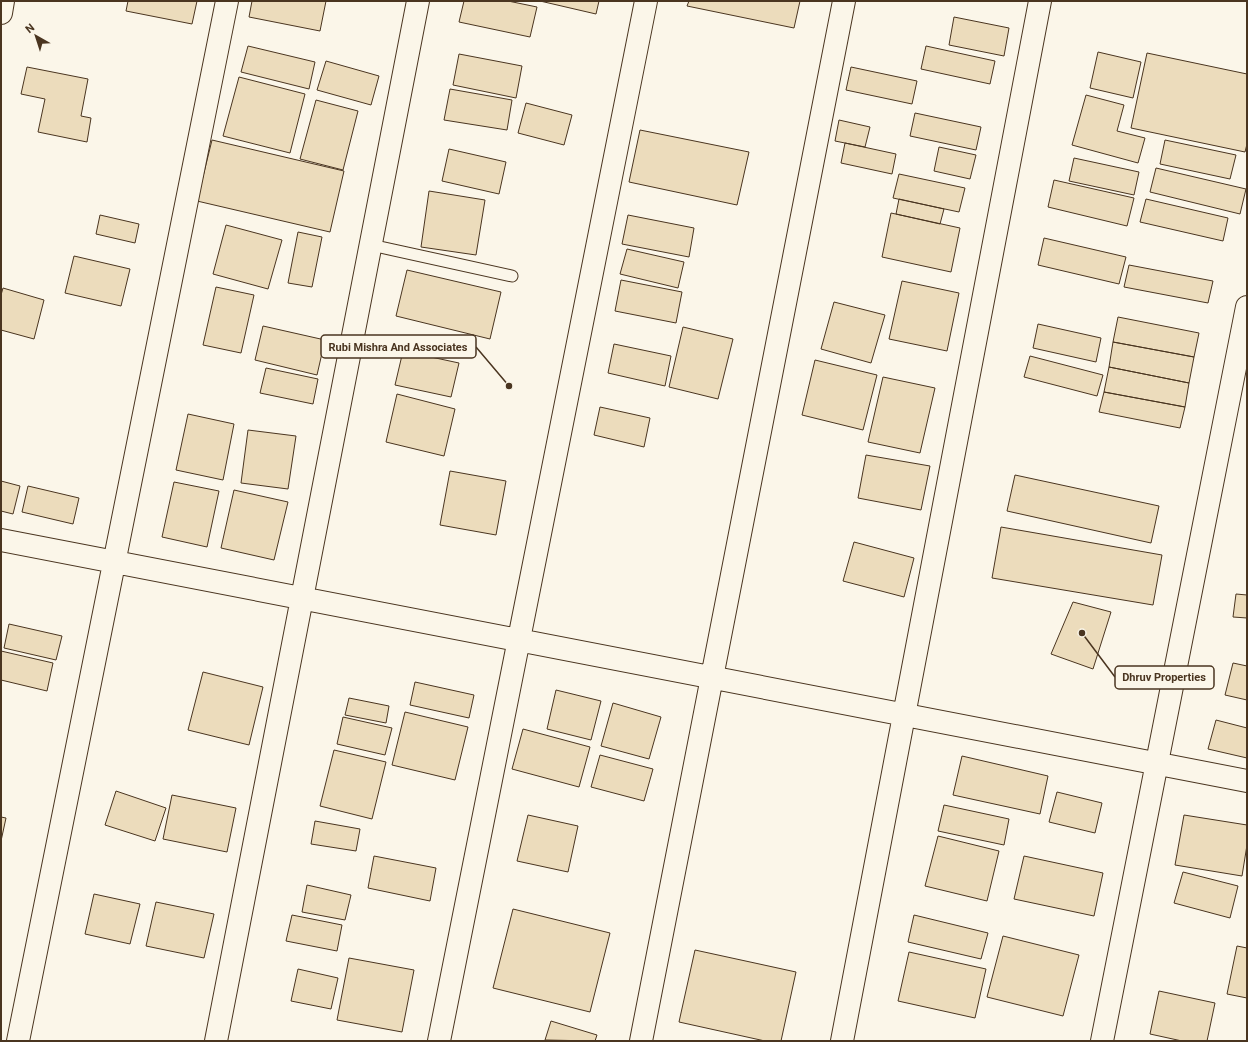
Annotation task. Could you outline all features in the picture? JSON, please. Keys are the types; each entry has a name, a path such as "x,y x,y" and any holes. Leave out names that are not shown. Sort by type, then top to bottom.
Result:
{"street":[{"path":"1,13 3,1"},
{"path":"18,1041 227,1"},
{"path":"216,1041 418,1"},
{"path":"439,1041 646,1"},
{"path":"641,1041 844,1"},
{"path":"842,1041 1040,1"},
{"path":"1102,1041 1247,307"},
{"path":"1,540 1247,781"}],"lane":[{"path":"371,246 512,276"}],"building":[{"path":"128,1 197,1 192,24 126,11"},
{"path":"252,1 326,1 320,31 249,17"},
{"path":"464,1 508,1 537,7 530,37 459,22"},
{"path":"540,1 599,1 596,14"},
{"path":"689,1 800,1 794,28 687,6"},
{"path":"954,17 1009,28 1004,56 949,45"},
{"path":"248,46 315,62 309,89 241,72"},
{"path":"926,46 995,61 990,84 921,69"},
{"path":"1098,52 1141,62 1133,98 1090,88"},
{"path":"1147,53 1247,74 1247,144 1245,152 1131,128"},
{"path":"459,54 522,66 516,98 453,85"},
{"path":"326,61 379,76 371,105 317,90"},
{"path":"27,67 88,79 81,116 91,118 87,142 38,132 45,99 21,94"},
{"path":"851,67 917,81 912,104 846,90"},
{"path":"239,77 305,94 290,153 223,136"},
{"path":"450,89 512,100 507,130 444,120"},
{"path":"1086,95 1124,105 1117,131 1145,138 1138,163 1072,145"},
{"path":"316,100 358,111 343,170 300,159"},
{"path":"526,103 572,115 564,145 518,133"},
{"path":"915,113 981,127 976,150 910,136"},
{"path":"839,120 870,127 865,147 835,141"},
{"path":"640,130 749,152 737,205 629,182"},
{"path":"212,140 344,171 330,232 197,201"},
{"path":"1165,140 1236,155 1230,179 1160,164"},
{"path":"845,143 896,154 892,174 841,163"},
{"path":"939,147 976,155 970,179 934,171"},
{"path":"449,149 506,162 499,194 442,181"},
{"path":"1074,158 1139,172 1134,195 1069,181"},
{"path":"1156,168 1246,189 1240,214 1150,192"},
{"path":"899,174 965,188 959,212 893,198"},
{"path":"1054,180 1134,198 1127,226 1048,207"},
{"path":"429,191 485,200 476,255 421,247"},
{"path":"899,199 944,209 940,224 896,214"},
{"path":"1146,199 1228,218 1223,241 1140,222"},
{"path":"891,213 960,228 951,272 882,257"},
{"path":"100,215 139,224 135,243 96,234"},
{"path":"628,215 694,228 689,257 622,244"},
{"path":"226,225 282,240 268,289 213,274"},
{"path":"298,232 322,237 312,287 288,283"},
{"path":"1044,238 1126,257 1119,284 1038,265"},
{"path":"627,249 684,262 678,288 620,274"},
{"path":"74,256 130,269 121,306 65,293"},
{"path":"1129,265 1213,281 1208,303 1124,287"},
{"path":"407,270 501,292 490,339 396,316"},
{"path":"621,280 682,292 676,323 615,311"},
{"path":"902,281 959,293 947,351 889,339"},
{"path":"216,287 254,295 241,353 203,345"},
{"path":"3,288 44,300 34,339 1,330 1,295"},
{"path":"834,302 885,315 871,363 821,349"},
{"path":"1118,317 1199,333 1194,357 1113,342"},
{"path":"1038,324 1101,338 1096,362 1033,348"},
{"path":"263,326 325,340 317,375 255,360"},
{"path":"683,327 733,339 718,399 669,387"},
{"path":"1113,342 1194,357 1189,383 1109,367"},
{"path":"614,344 671,356 665,386 608,373"},
{"path":"403,351 459,363 451,397 395,385"},
{"path":"1030,356 1103,375 1097,396 1024,377"},
{"path":"815,360 877,375 863,430 802,415"},
{"path":"1109,367 1189,383 1185,407 1104,392"},
{"path":"266,368 318,379 313,404 260,393"},
{"path":"883,377 935,388 920,453 868,442"},
{"path":"1104,392 1185,407 1180,428 1099,412"},
{"path":"397,394 455,409 444,456 386,442"},
{"path":"600,407 650,418 644,447 594,435"},
{"path":"188,414 234,424 223,480 176,470"},
{"path":"248,430 296,436 288,489 241,483"},
{"path":"866,455 930,466 921,510 858,498"},
{"path":"450,471 506,481 496,535 440,525"},
{"path":"1015,475 1159,506 1151,543 1007,511"},
{"path":"1,481 20,486 13,514 1,511"},
{"path":"174,482 219,491 207,547 162,537"},
{"path":"28,486 79,498 73,524 22,512"},
{"path":"234,490 288,502 274,560 221,548"},
{"path":"1001,527 1162,555 1153,605 992,578"},
{"path":"854,542 914,558 904,597 843,581"},
{"path":"1236,594 1247,595 1247,618 1233,617"},
{"path":"1073,602 1111,612 1093,669 1051,654"},
{"path":"9,624 62,636 56,660 4,648"},
{"path":"1,651 53,663 47,691 1,680"},
{"path":"1233,663 1247,666 1247,700 1225,695"},
{"path":"203,672 263,687 249,745 188,730"},
{"path":"415,682 474,695 469,718 410,705"},
{"path":"556,690 601,701 591,740 547,729"},
{"path":"349,698 389,706 386,723 345,715"},
{"path":"613,703 661,717 649,759 601,746"},
{"path":"405,712 468,727 455,780 392,765"},
{"path":"343,717 392,728 385,755 337,744"},
{"path":"1216,720 1247,728 1247,758 1208,749"},
{"path":"523,729 590,747 579,787 512,769"},
{"path":"334,750 386,762 372,819 320,806"},
{"path":"600,755 653,769 644,801 591,787"},
{"path":"962,756 1048,776 1040,814 953,795"},
{"path":"116,791 166,808 155,841 105,825"},
{"path":"1057,792 1102,803 1095,833 1049,822"},
{"path":"172,795 236,808 227,852 163,839"},
{"path":"944,805 1009,819 1004,845 938,831"},
{"path":"528,815 578,826 568,872 517,861"},
{"path":"1184,815 1247,825 1247,845 1242,876 1175,865"},
{"path":"1,817 6,818 1,841"},
{"path":"315,821 360,829 356,851 311,844"},
{"path":"938,836 999,851 987,901 925,886"},
{"path":"374,856 436,868 430,901 368,888"},
{"path":"1024,856 1103,873 1094,916 1014,899"},
{"path":"1183,872 1238,886 1230,918 1174,903"},
{"path":"307,885 351,895 345,920 302,912"},
{"path":"94,894 140,904 130,944 85,934"},
{"path":"156,902 214,914 204,958 146,946"},
{"path":"513,909 610,933 590,1012 493,988"},
{"path":"292,915 342,925 337,951 286,941"},
{"path":"914,915 988,933 981,959 908,942"},
{"path":"1003,936 1079,955 1063,1016 987,997"},
{"path":"1237,946 1247,948 1247,998 1227,994"},
{"path":"695,950 796,972 781,1041 765,1041 679,1022"},
{"path":"909,952 986,969 975,1018 898,1001"},
{"path":"349,958 414,970 402,1032 337,1020"},
{"path":"298,969 338,978 331,1009 291,1001"},
{"path":"1159,991 1215,1003 1207,1041 1182,1041 1150,1034"},
{"path":"551,1021 597,1035 595,1041 545,1040"}],"place":[{"name":"Rubi Mishra And Associates","path":"509,386"},
{"name":"Dhruv Properties","path":"1082,633"}]}
